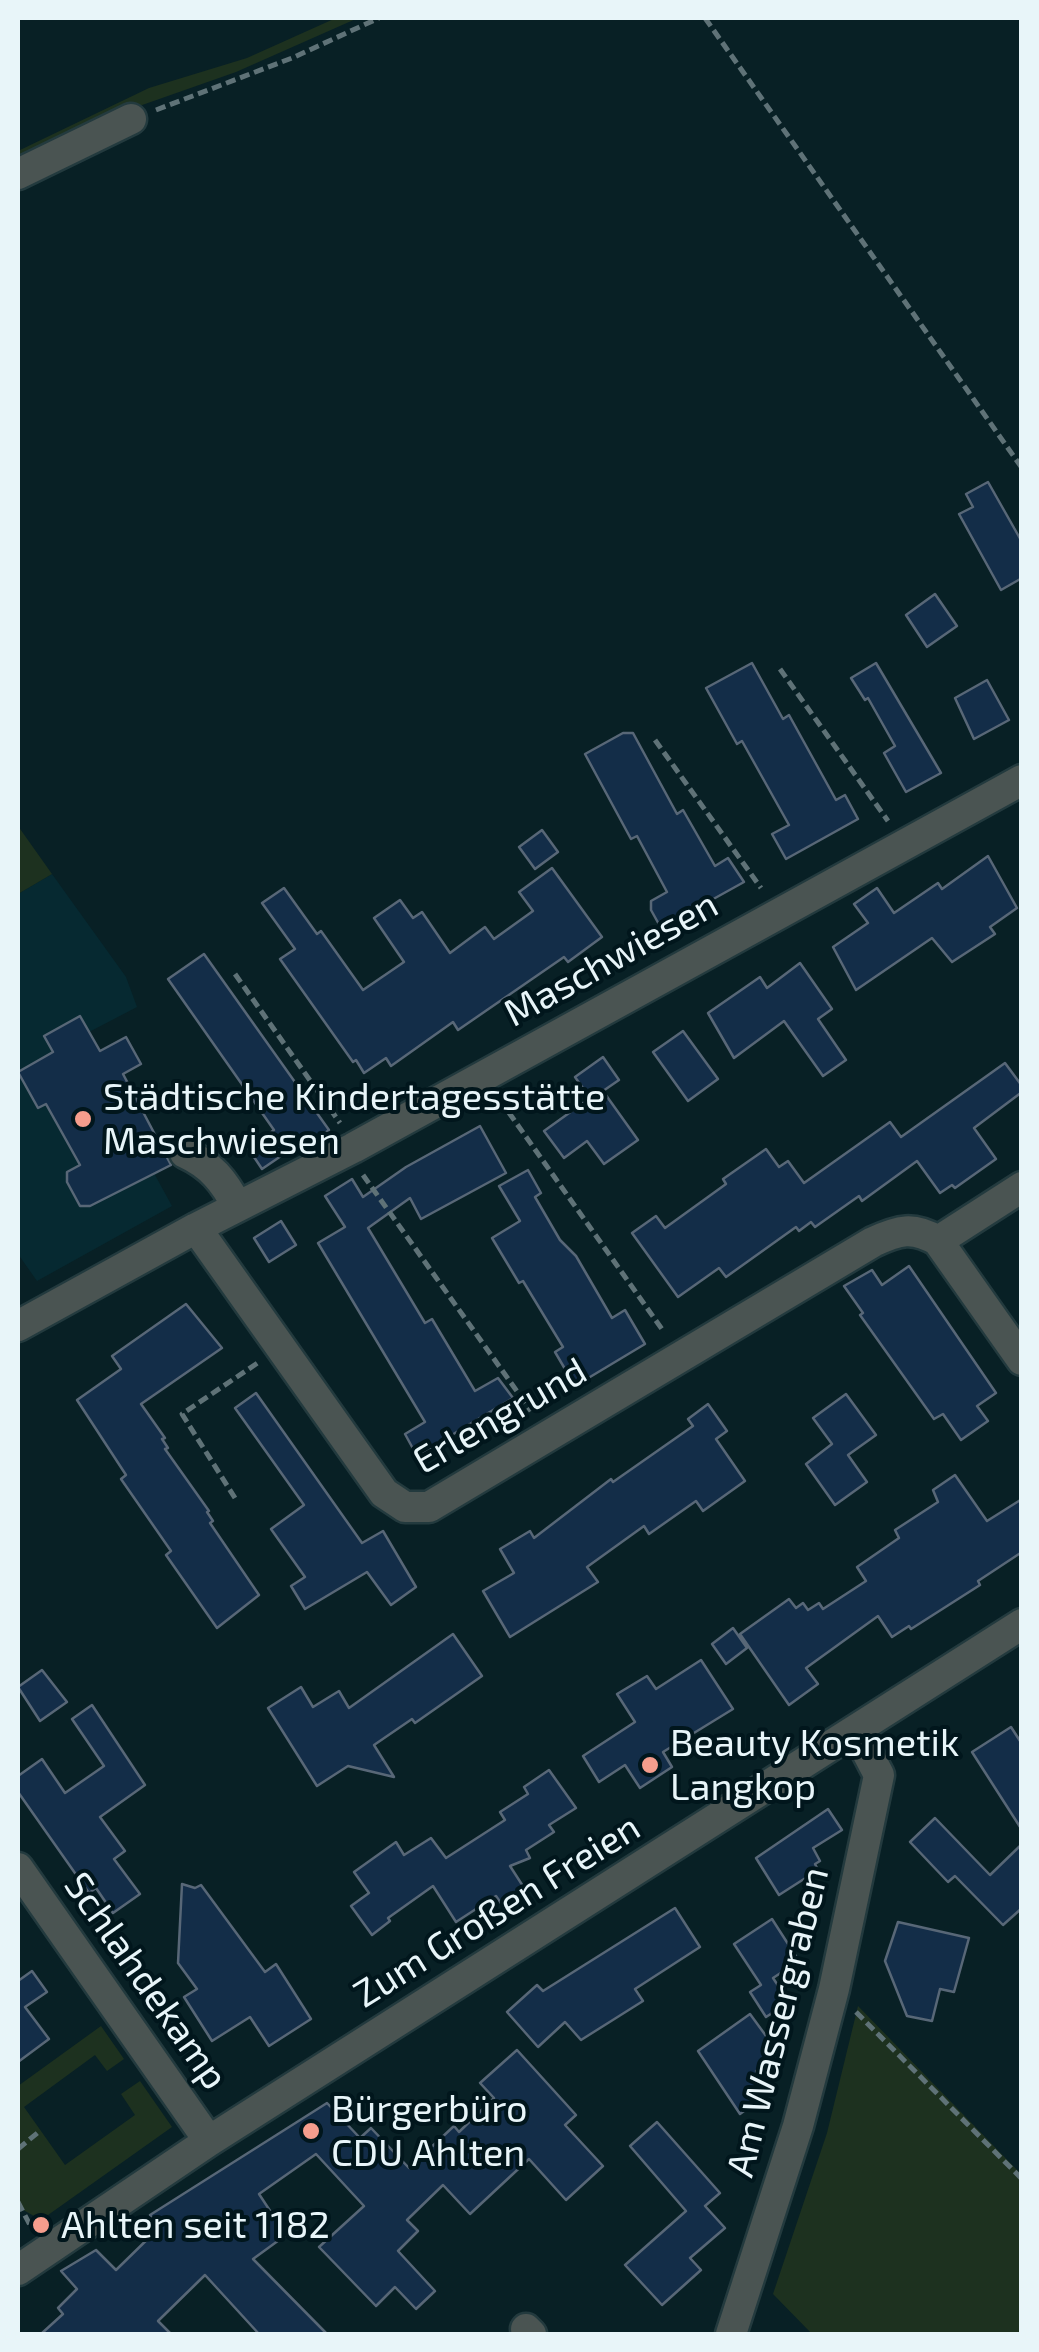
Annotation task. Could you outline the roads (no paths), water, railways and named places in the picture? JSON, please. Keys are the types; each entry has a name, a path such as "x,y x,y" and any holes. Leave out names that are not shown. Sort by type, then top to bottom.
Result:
{"street":[{"path":"18,174 131,119"},
{"name":"Maschwiesen","path":"18,1326 352,1148 1022,780"},
{"path":"185,1153 209,1166 237,1206"},
{"path":"1022,1187 938,1242 1022,1360"},
{"name":"Erlengrund","path":"196,1228 384,1493 405,1508 430,1508 872,1242 899,1230 920,1230 938,1242"},
{"name":"Zum Großen Freien","path":"18,2270 209,2141 1022,1624"},
{"name":"Am Wassergraben","path":"731,2334 798,2126 834,1989 879,1775 856,1731"},
{"name":"Schlahdekamp","path":"18,1868 209,2141"}],"place":[{"name":"Städtische Kindertagesstätte Maschwiesen","path":"83,1119"},
{"name":"Beauty Kosmetik Langkop","path":"650,1765"},
{"name":"Bürgerbüro CDU Ahlten","path":"311,2131"},
{"name":"Ahlten seit 1182","path":"41,2225"}]}
